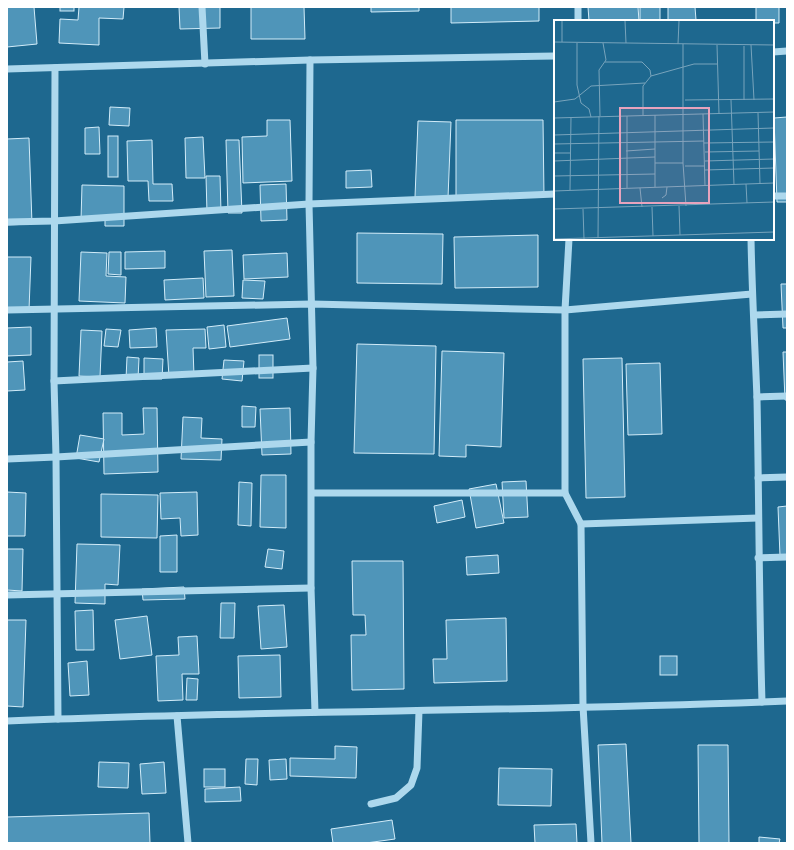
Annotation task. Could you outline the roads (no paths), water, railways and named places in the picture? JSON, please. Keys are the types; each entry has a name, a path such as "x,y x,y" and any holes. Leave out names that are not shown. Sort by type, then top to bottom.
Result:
{"street":[{"path":"202,7 205,64"},
{"path":"578,7 578,20"},
{"path":"774,52 787,51"},
{"path":"7,69 310,60 554,56"},
{"path":"310,60 309,204 313,368 311,442 311,588 315,712"},
{"path":"55,68 54,381 58,719"},
{"path":"7,222 54,221 309,204 554,194"},
{"path":"774,196 787,196"},
{"path":"569,240 565,310 565,493 581,524 583,706 591,843"},
{"path":"751,240 757,397 758,558 762,702"},
{"path":"7,310 312,304 565,310 752,294"},
{"path":"754,315 787,314"},
{"path":"54,381 313,368"},
{"path":"757,397 787,396"},
{"path":"7,459 56,458 311,442"},
{"path":"758,478 787,477"},
{"path":"312,493 565,493"},
{"path":"581,524 758,518"},
{"path":"758,558 787,557"},
{"path":"7,595 311,588"},
{"path":"7,721 787,701"},
{"path":"371,804 396,798 411,785 417,768 419,711"},
{"path":"177,716 188,843"}]}
